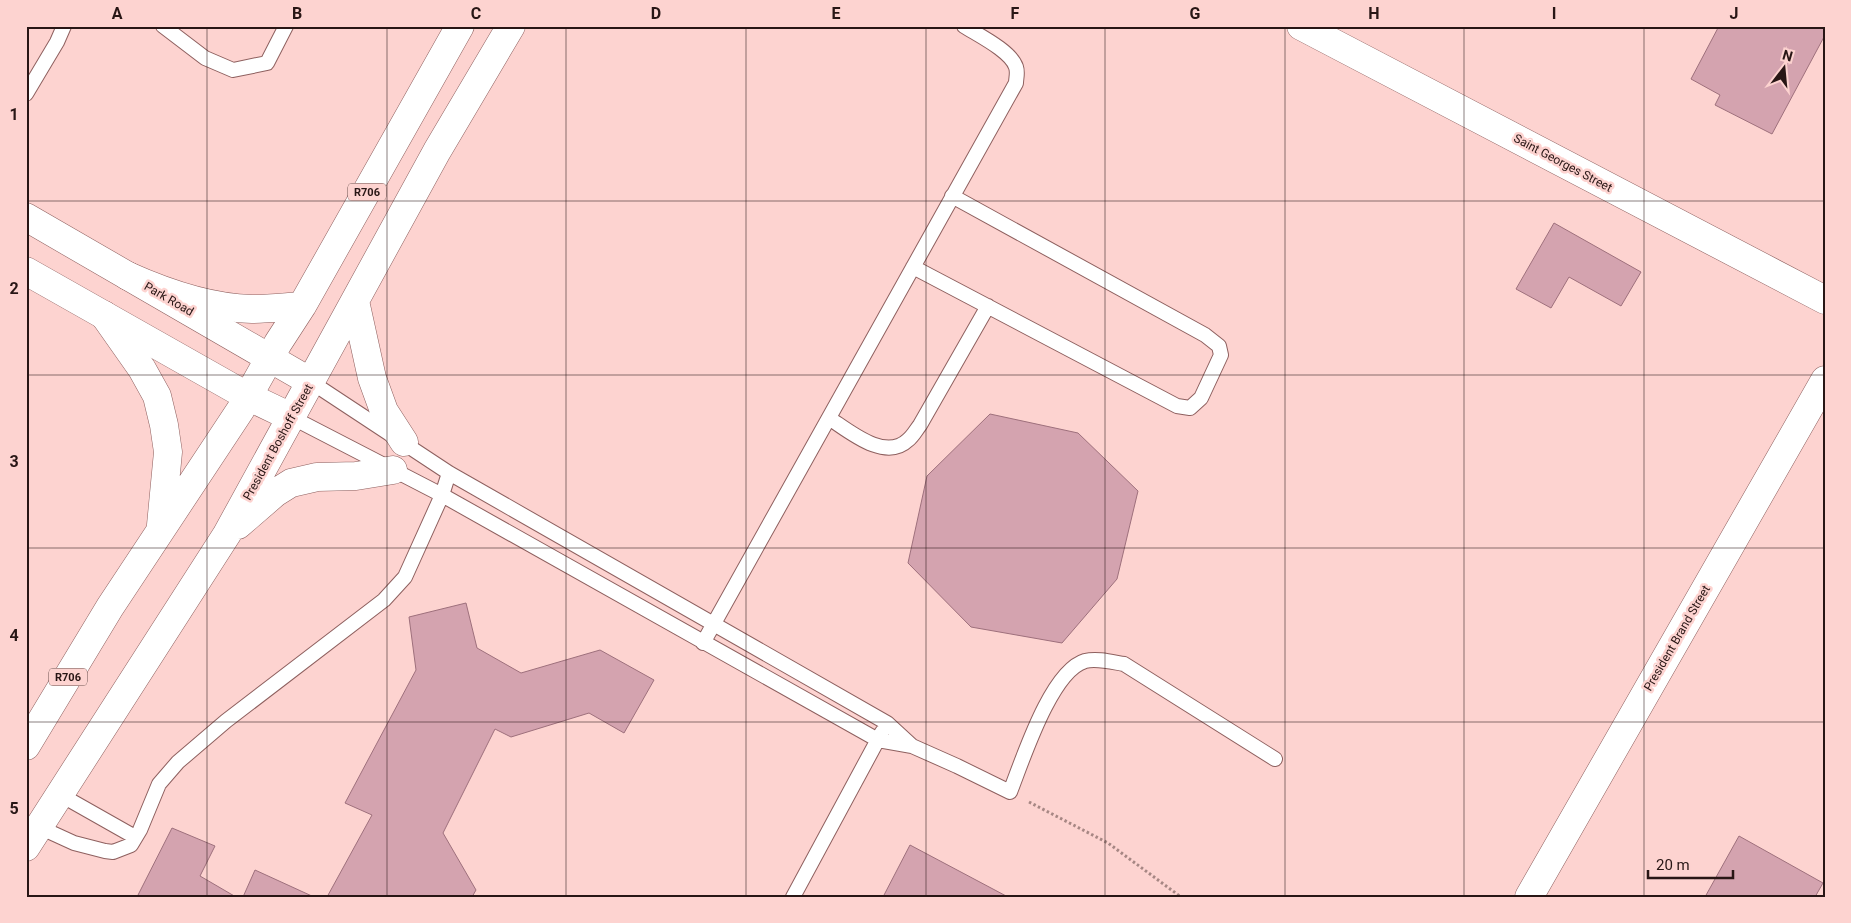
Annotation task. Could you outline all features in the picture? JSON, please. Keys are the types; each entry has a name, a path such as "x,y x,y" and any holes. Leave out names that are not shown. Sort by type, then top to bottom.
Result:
{"main road":[{"name":"R706","path":"26,746 110,607 241,410 247,396 302,306 460,26"},
{"name":"President Boshoff Street","path":"32,837 227,534 437,151 511,26"},
{"name":"Saint Georges Street","path":"1302,26 1825,300"},
{"name":"Park Road","path":"26,217 312,382"},
{"path":"26,271 247,396 291,417"},
{"path":"128,276 152,287 221,306 251,309 302,306"},
{"path":"355,301 372,378 384,411 404,442"},
{"path":"104,315 142,368 157,396 168,452 161,529"},
{"name":"President Brand Street","path":"1529,897 1825,380"},
{"path":"227,534 275,493 291,483 317,476 356,476 393,470"}],"lane":[{"path":"26,94 57,42 64,26"},
{"path":"163,26 205,58 233,70 267,63 286,26"},
{"path":"703,643 1016,83 1016,65 1004,52 964,26"},
{"path":"913,267 1177,406 1190,408 1200,398 1221,355 1219,346 1205,335 952,196"},
{"path":"829,418 871,444 883,448 896,448 908,441 920,425 988,306"},
{"path":"312,382 449,473 887,723 912,746"},
{"path":"291,417 442,495 878,740 912,746 1010,792 1051,693 1069,670 1085,661 1102,660 1124,664 1275,759"},
{"path":"32,837 74,843 113,852 130,845 159,784 178,762 226,721 384,600 405,577 442,495 449,473"},
{"path":"794,897 887,723"},
{"path":"59,794 135,837"}],"path":[{"path":"1010,792 1108,843 1181,897"}],"building":[{"path":"1719,26 1825,26 1825,35 1772,134 1715,105 1720,95 1691,79"},
{"path":"1554,223 1641,272 1621,306 1569,277 1551,308 1516,289"},
{"path":"990,414 1078,433 1138,491 1117,579 1062,643 971,627 908,563 927,476"},
{"path":"466,603 477,648 521,673 600,650 654,680 624,733 589,713 511,737 495,729 443,833 476,890 472,897 327,897 372,815 345,803 416,670 409,617"},
{"path":"172,828 215,846 200,876 236,897 137,897"},
{"path":"1739,836 1823,883 1815,897 1705,897"},
{"path":"910,845 1008,897 883,897"},
{"path":"255,870 314,897 243,897"}]}
